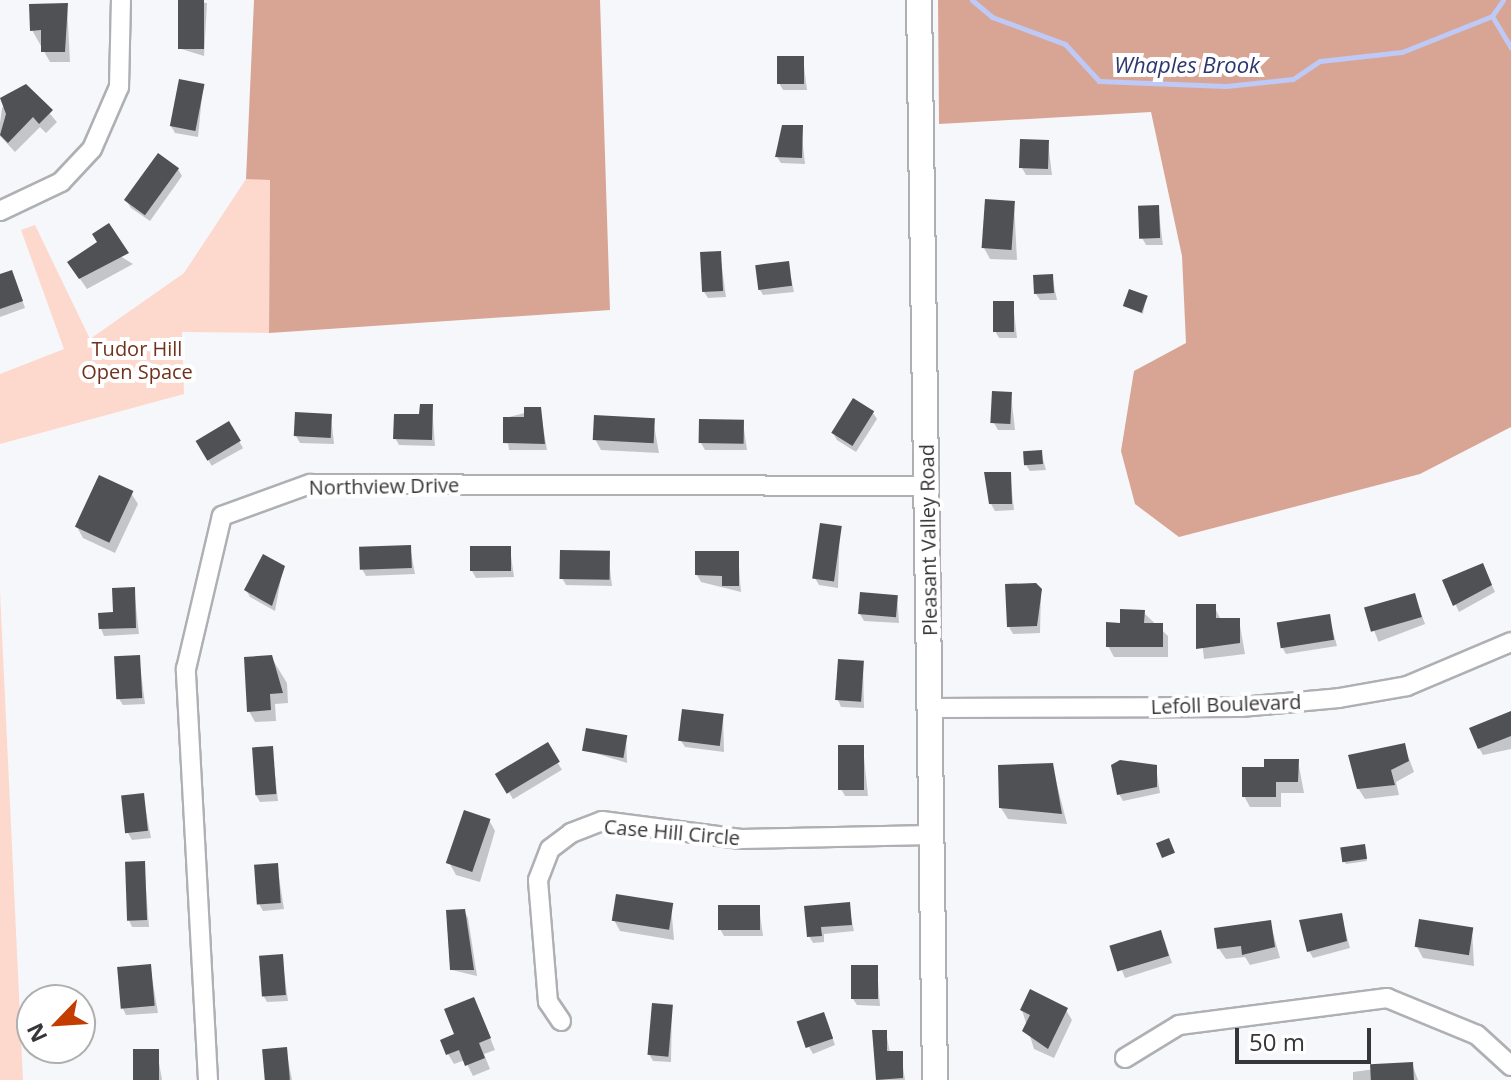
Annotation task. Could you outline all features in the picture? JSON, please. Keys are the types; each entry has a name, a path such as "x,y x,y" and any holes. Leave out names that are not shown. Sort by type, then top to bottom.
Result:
{"main road":[{"name":"Pleasant Valley Road","path":"919,0 935,1080"}],"street":[{"path":"0,211 61,182 92,149 119,87 121,0"},
{"name":"Northview Drive","path":"208,1080 186,669 222,516 310,484 927,486"},
{"name":"Lefoll Boulevard","path":"931,708 1241,707 1339,698 1407,686 1511,642"},
{"name":"Case Hill Circle","path":"561,1021 548,1002 538,880 550,849 571,833 602,821 741,839 931,835"},
{"path":"1125,1058 1179,1025 1387,998 1477,1035 1511,1066"}],"green space":[{"name":"Tudor Hill Open Space","path":"246,179 270,179 269,333 182,332 184,394 0,444 0,374 64,349 21,230 35,225 90,339 184,273"},
{"path":"0,591 18,984 16,984 16,1064 22,1064 23,1080 0,1080"}],"shaded area":[{"path":"254,0 600,0 610,310 269,333 270,180 246,179"},
{"path":"938,0 1511,0 1511,427 1420,474 1179,537 1135,504 1121,451 1134,371 1186,343 1182,256 1151,112 939,124"}],"building":[{"path":"178,0 204,0 204,49 178,49"},
{"path":"68,3 65,52 41,52 41,30 30,31 29,4"},
{"path":"777,56 804,56 804,84 777,84"},
{"path":"179,79 205,84 195,131 170,126"},
{"path":"26,84 53,110 39,124 33,117 8,143 0,135 6,114 0,98"},
{"path":"782,125 803,125 802,158 775,157"},
{"path":"1020,139 1049,140 1048,169 1019,168"},
{"path":"158,153 179,168 145,215 124,200"},
{"path":"985,199 1015,201 1012,250 982,248"},
{"path":"1159,205 1160,238 1139,239 1138,206"},
{"path":"109,223 129,253 79,279 67,262 97,242 92,234"},
{"path":"721,251 723,291 702,292 700,252"},
{"path":"789,261 792,286 758,290 755,265"},
{"path":"12,270 23,301 0,309 0,274"},
{"path":"1053,274 1054,293 1034,294 1033,275"},
{"path":"1129,289 1148,296 1142,313 1123,306"},
{"path":"993,301 1014,301 1014,332 993,332"},
{"path":"992,391 1012,392 1010,424 990,423"},
{"path":"853,398 874,411 852,446 831,433"},
{"path":"420,404 433,404 432,440 393,439 394,414 419,414"},
{"path":"524,407 541,407 545,444 503,443 503,417 524,417"},
{"path":"295,412 332,414 331,438 294,436"},
{"path":"594,415 655,418 654,443 593,440"},
{"path":"699,419 744,420 744,444 699,443"},
{"path":"229,421 241,441 207,461 196,441"},
{"path":"1042,450 1043,464 1024,465 1023,451"},
{"path":"984,472 1011,472 1012,504 989,504"},
{"path":"99,475 133,491 109,543 75,527"},
{"path":"820,523 842,526 834,582 812,578"},
{"path":"411,545 412,568 360,570 359,547"},
{"path":"470,546 511,546 511,571 470,571"},
{"path":"560,550 610,551 609,580 559,579"},
{"path":"695,551 739,551 739,586 722,586 722,576 695,575"},
{"path":"263,554 285,566 272,606 244,590"},
{"path":"1483,563 1492,585 1453,606 1442,580"},
{"path":"1036,583 1042,589 1037,626 1007,627 1005,584"},
{"path":"135,587 136,628 99,629 98,613 113,612 112,588"},
{"path":"860,592 898,595 896,617 858,614"},
{"path":"1415,593 1422,617 1371,632 1364,608"},
{"path":"1196,604 1216,604 1216,618 1240,618 1240,643 1196,649"},
{"path":"1120,609 1145,610 1144,623 1163,623 1163,647 1106,647 1106,622 1120,623"},
{"path":"1330,614 1334,640 1281,648 1277,622"},
{"path":"140,655 142,698 116,699 114,656"},
{"path":"272,655 283,693 270,694 271,710 247,712 244,657"},
{"path":"838,659 864,661 861,702 835,700"},
{"path":"682,709 724,714 720,746 678,741"},
{"path":"1511,711 1511,736 1478,749 1469,728"},
{"path":"586,728 627,735 623,758 582,751"},
{"path":"548,742 560,762 507,794 495,774"},
{"path":"1405,743 1409,761 1391,770 1395,785 1357,789 1348,755"},
{"path":"838,745 864,745 864,790 838,790"},
{"path":"273,746 276,794 255,795 252,747"},
{"path":"1264,759 1299,759 1298,782 1276,782 1276,797 1242,797 1242,767 1264,767"},
{"path":"1120,760 1157,765 1157,787 1117,795 1111,765"},
{"path":"1053,763 1062,814 999,808 998,765"},
{"path":"144,793 148,831 125,833 121,795"},
{"path":"464,810 490,819 472,872 446,863"},
{"path":"1169,838 1175,853 1162,858 1156,843"},
{"path":"1365,844 1367,859 1342,862 1340,847"},
{"path":"145,861 147,920 127,921 125,862"},
{"path":"278,863 281,903 257,905 254,865"},
{"path":"616,894 673,903 669,930 612,921"},
{"path":"850,902 852,925 821,927 822,936 807,937 804,906"},
{"path":"718,905 760,905 760,930 718,930"},
{"path":"465,909 474,970 450,970 446,910"},
{"path":"1342,913 1347,941 1307,952 1299,920"},
{"path":"1419,919 1473,928 1469,955 1415,947"},
{"path":"1271,920 1275,947 1242,955 1241,946 1217,949 1214,928"},
{"path":"1161,930 1169,956 1117,972 1109,946"},
{"path":"283,954 286,995 262,997 259,956"},
{"path":"151,964 155,1006 121,1009 117,967"},
{"path":"851,965 878,965 878,999 851,999"},
{"path":"1030,989 1068,1008 1048,1049 1022,1031 1030,1015 1020,1010"},
{"path":"474,997 491,1038 479,1043 485,1058 465,1066 459,1050 446,1055 440,1040 454,1034 444,1009"},
{"path":"652,1003 673,1005 668,1057 647,1055"},
{"path":"824,1012 833,1038 806,1048 797,1021"},
{"path":"872,1030 887,1030 887,1051 903,1051 903,1078 876,1080"},
{"path":"287,1047 290,1080 265,1080 262,1049"},
{"path":"133,1049 159,1049 159,1080 133,1080"},
{"path":"1413,1062 1414,1080 1371,1080 1370,1064"}],"waterway":[{"name":"Whaples Brook","path":"972,0 992,17 1065,44 1099,81 1226,86 1293,79 1320,61 1402,52 1492,16 1503,0"},
{"path":"1492,16 1511,48"}]}
